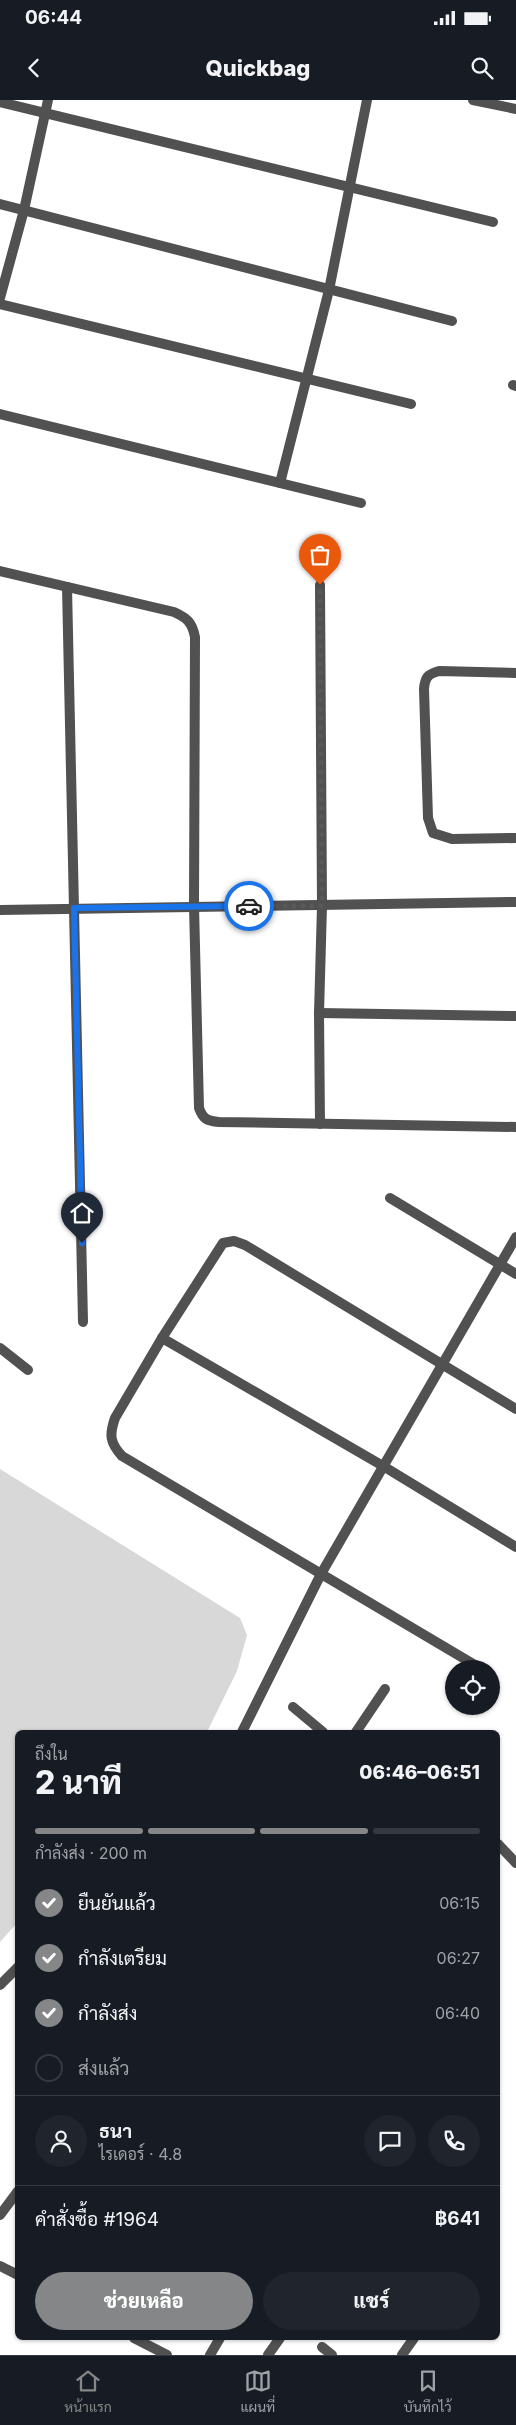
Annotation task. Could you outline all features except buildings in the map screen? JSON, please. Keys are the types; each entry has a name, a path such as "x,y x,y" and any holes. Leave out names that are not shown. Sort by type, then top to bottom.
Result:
{"street":[{"path":"0,298 24,210 48,100"},
{"path":"280,483 329,290 367,100"},
{"path":"473,100 516,109"},
{"path":"0,102 493,222"},
{"path":"0,204 452,321"},
{"path":"0,304 411,404"},
{"path":"0,414 361,503"},
{"path":"0,571 174,612 185,617 192,624 195,637 194,906 199,1108 202,1118 208,1121 219,1122 516,1127"},
{"path":"320,585 322,906 319,1013 320,1124"},
{"path":"66,587 83,1322"},
{"path":"516,673 438,671 429,674 424,680 424,689 428,818 433,833 452,839 516,838"},
{"path":"0,910 516,902"},
{"path":"319,1013 516,1016"},
{"path":"390,1198 516,1274"},
{"path":"243,1730 321,1574 516,1237"},
{"path":"466,1660 122,1456 111,1441 110,1431 115,1418 162,1338 224,1243 234,1241 245,1245 443,1363 516,1409"},
{"path":"162,1338 383,1466 516,1547"},
{"path":"0,1348 28,1370"},
{"path":"357,1730 385,1688"},
{"path":"293,1708 321,1730"},
{"path":"500,1846 516,1863"},
{"path":"0,1985 15,1969"},
{"path":"0,2215 15,2195"},
{"path":"0,2266 15,2274"},
{"path":"137,2340 154,2352 167,2355"},
{"path":"210,2355 219,2340"},
{"path":"268,2355 279,2340"},
{"path":"402,2355 413,2340"},
{"path":"322,2348 332,2355"}],"shaded area":[{"path":"0,1469 240,1618 247,1635 237,1671 208,1730 15,1730 15,1925 0,1942"}],"way so far":[{"path":"249,906 322,906 320,585"}],"route":[{"path":"82,1243 74,908 249,906"}]}
